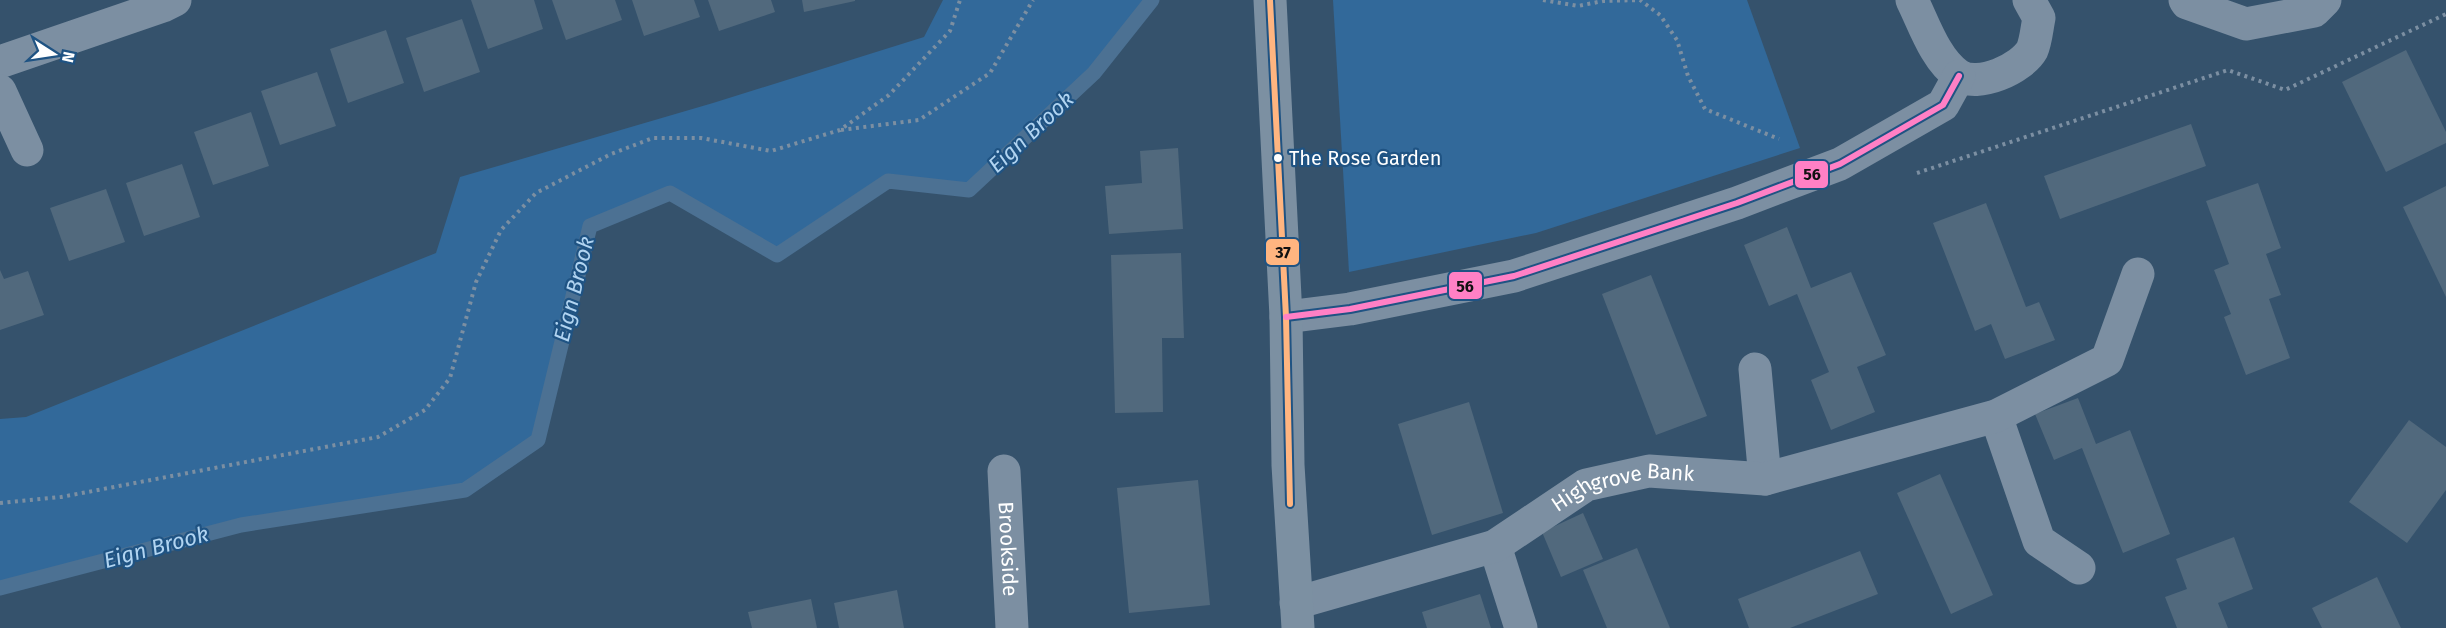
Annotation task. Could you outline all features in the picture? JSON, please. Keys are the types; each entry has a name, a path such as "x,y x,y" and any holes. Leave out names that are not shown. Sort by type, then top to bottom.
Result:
{"highway":[{"path":"1270,0 1286,317 1288,465 1297,616"}],"street":[{"path":"0,62 175,0"},
{"path":"1912,0 1941,57 1959,76 1982,81 2008,70 2032,50 2038,18 2029,0"},
{"path":"2185,0 2187,3 2246,24 2314,11 2325,0"},
{"path":"1286,317 1350,309 1514,276 1737,203 1840,164 1943,105 1959,76"},
{"path":"0,91 27,150"},
{"name":"Highgrove Bank","path":"1297,616 1495,546 1586,485 1649,471 1765,479 1996,416 2106,360 2138,274"},
{"path":"1755,369 1765,479"},
{"path":"1996,416 2039,541 2079,568"},
{"name":"Brookside","path":"1004,471 1012,628"},
{"path":"1495,546 1521,628"}],"path":[{"path":"840,130 889,94 950,31 960,0"},
{"path":"0,503 62,497 378,437 425,410 450,378 476,282 501,230 536,193 611,154 653,138 701,138 771,151 840,130 919,120 990,73 1033,0"}],"shaded area":[{"path":"943,0 1152,0 1094,73 969,190 888,181 777,255 670,193 590,226 538,440 465,490 241,525 0,588 0,419 26,417 436,253 460,177 713,103 924,37"},
{"path":"1333,0 1747,0 1800,148 1536,233 1349,272"}],"building":[{"path":"471,0 534,0 543,29 488,49"},
{"path":"552,0 615,0 622,20 566,40"},
{"path":"632,0 694,0 700,17 644,36"},
{"path":"708,0 771,0 775,12 719,31"},
{"path":"802,0 855,0 855,1 804,12"},
{"path":"462,19 480,72 424,92 406,38"},
{"path":"386,30 404,83 348,103 330,49"},
{"path":"2406,50 2446,132 2446,143 2386,172 2342,82"},
{"path":"317,72 336,126 280,145 261,91"},
{"path":"251,112 269,166 213,185 194,132"},
{"path":"2191,124 2206,166 2060,219 2044,176"},
{"path":"1178,148 1183,229 1109,234 1105,186 1142,183 1140,151"},
{"path":"182,164 200,217 144,236 126,183"},
{"path":"2258,183 2281,248 2266,254 2281,295 2269,299 2290,358 2246,375 2224,317 2231,314 2214,270 2229,264 2206,201"},
{"path":"2446,186 2446,297 2403,207"},
{"path":"106,189 125,242 69,261 50,208"},
{"path":"1986,203 2026,307 2039,302 2055,340 2005,359 1991,324 1975,331 1933,223"},
{"path":"1787,227 1811,288 1851,272 1886,355 1857,367 1875,412 1831,430 1811,380 1829,372 1797,294 1769,306 1744,245"},
{"path":"1181,253 1184,338 1162,338 1163,412 1115,413 1111,255"},
{"path":"0,270 4,279 28,271 44,315 0,330"},
{"path":"1651,275 1707,416 1656,435 1602,294"},
{"path":"2078,398 2096,444 2130,430 2170,534 2123,553 2082,448 2054,460 2035,414"},
{"path":"1469,402 1503,513 1432,535 1398,424"},
{"path":"2409,420 2446,447 2446,490 2407,543 2349,502"},
{"path":"1940,474 1993,595 1951,614 1897,493"},
{"path":"1198,480 1210,605 1129,613 1117,488"},
{"path":"1583,513 1603,559 1561,577 1542,532"},
{"path":"2234,537 2253,589 2218,603 2228,628 2177,628 2165,597 2187,589 2176,559"},
{"path":"1637,548 1670,628 1607,628 1583,570"},
{"path":"1860,551 1878,594 1790,628 1749,628 1738,599"},
{"path":"2377,577 2401,628 2322,628 2312,608"},
{"path":"897,590 904,628 839,628 834,603"},
{"path":"1480,594 1491,628 1427,628 1422,612"},
{"path":"811,599 817,628 752,628 748,612"}],"waterway":[{"name":"Eign Brook","path":"0,588 241,525 465,490 538,440 590,226 670,193 777,255 888,181 969,190 1094,73 1152,0"}],"transit line":[{"name":"37","path":"1270,0 1286,317 1290,504"},
{"name":"56","path":"1286,317 1350,309 1514,276 1737,203 1840,164 1943,105 1959,76"}],"place":[{"name":"The Rose Garden","path":"1278,158"}]}
